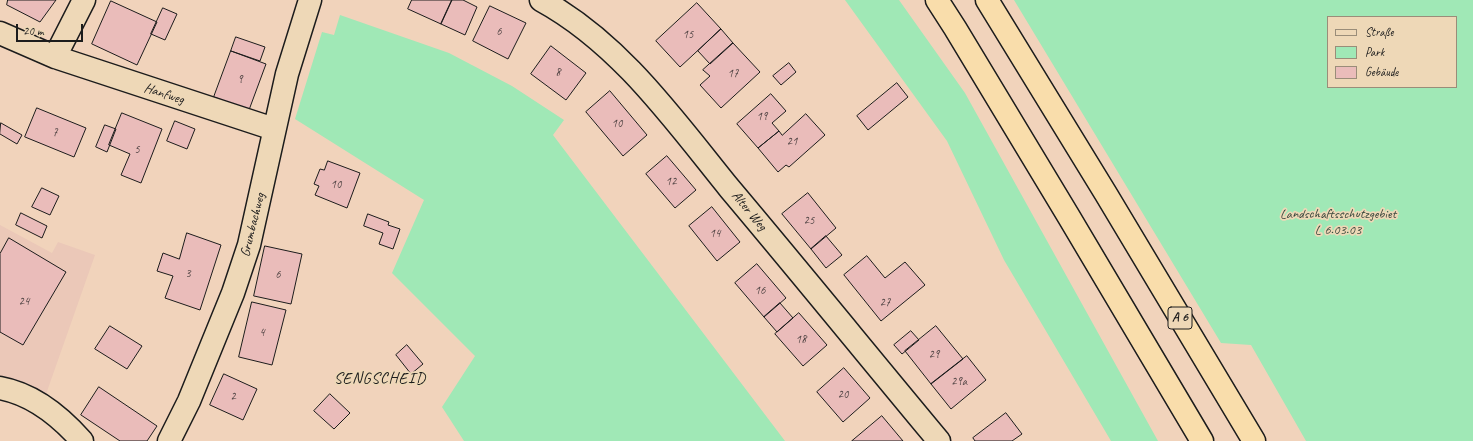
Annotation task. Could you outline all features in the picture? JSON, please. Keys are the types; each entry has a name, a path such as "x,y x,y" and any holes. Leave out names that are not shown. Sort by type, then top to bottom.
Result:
{"highway":[{"path":"936,0 955,28 1202,441"},
{"name":"A 6","path":"987,0 1106,194 1254,441"}],"street":[{"path":"55,57 84,0"},
{"name":"Grumbachweg","path":"169,441 189,401 233,293 249,245 262,193 274,129 287,74 310,0"},
{"name":"Alter Weg","path":"540,0 580,26 626,65 939,441"},
{"name":"Hanfweg","path":"0,34 55,57 274,129"},
{"path":"0,388 30,399 50,410 67,424 82,441"}],"shaded area":[{"path":"0,225 52,253 58,242 95,255 45,397 0,379"}],"green space":[{"path":"845,0 899,0 965,93 1158,441 1111,441 1004,260 947,141"},
{"name":"Landschaftsschutzgebiet L 6.03.03","path":"1014,0 1473,0 1473,441 1306,441 1251,345 1221,343"},
{"path":"340,15 449,53 512,86 564,120 553,135 785,441 464,441 442,407 475,356 392,273 424,200 295,119 322,32 334,35"}],"building":[{"path":"8,0 56,0 40,22 7,5"},
{"path":"412,0 452,0 441,24 408,9"},
{"path":"452,0 463,0 477,7 465,35 441,24"},
{"path":"111,1 157,22 137,65 92,44"},
{"path":"697,3 721,29 680,67 656,41"},
{"path":"490,6 526,23 508,59 473,41"},
{"path":"163,8 177,14 165,40 151,34"},
{"path":"721,29 733,43 710,64 698,51"},
{"path":"236,37 265,47 260,61 231,51"},
{"path":"733,43 760,72 721,108 700,85 710,76 703,70"},
{"path":"551,46 586,73 566,100 531,74"},
{"path":"231,51 266,64 249,110 214,97"},
{"path":"789,63 796,72 781,85 773,76"},
{"path":"897,83 908,97 868,130 857,116"},
{"path":"610,91 647,135 623,156 586,112"},
{"path":"771,94 786,111 772,123 779,131 758,148 737,124"},
{"path":"37,108 86,128 74,157 25,137"},
{"path":"122,113 162,129 141,183 121,175 130,154 109,145"},
{"path":"806,114 825,135 789,167 786,165 778,172 758,148 779,131 782,135"},
{"path":"175,121 195,129 187,149 167,141"},
{"path":"1,123 22,135 17,144 0,134"},
{"path":"105,125 116,129 107,152 96,147"},
{"path":"667,156 696,190 675,208 646,174"},
{"path":"328,161 360,173 347,208 315,195 319,186 314,184 320,169 324,170"},
{"path":"42,188 59,196 50,215 32,207"},
{"path":"808,193 836,228 811,249 782,214"},
{"path":"712,207 740,242 717,261 689,226"},
{"path":"21,213 47,226 42,238 16,225"},
{"path":"368,214 389,222 388,225 400,229 393,249 379,244 383,233 364,226"},
{"path":"187,233 221,245 200,310 165,298 173,276 157,271 163,253 179,259"},
{"path":"826,236 842,255 826,268 811,249"},
{"path":"9,238 66,272 23,345 0,332 0,254"},
{"path":"265,246 302,254 291,304 254,296"},
{"path":"867,256 885,278 905,262 925,285 881,321 844,275"},
{"path":"757,264 786,298 764,317 735,283"},
{"path":"252,302 286,310 272,365 239,357"},
{"path":"780,303 793,318 777,332 764,317"},
{"path":"799,313 827,345 803,366 775,334"},
{"path":"110,326 142,346 127,369 95,349"},
{"path":"936,326 963,359 931,384 905,351"},
{"path":"911,331 919,340 902,354 894,345"},
{"path":"407,345 423,364 411,374 396,355"},
{"path":"967,356 986,380 951,409 931,384"},
{"path":"844,368 870,398 843,422 817,392"},
{"path":"224,374 257,389 243,420 210,405"},
{"path":"99,387 157,426 147,441 120,441 81,415"},
{"path":"330,394 350,413 334,429 314,411"},
{"path":"1006,413 1022,434 1012,441 975,441 973,438"},
{"path":"882,416 903,441 852,441"}],"district":[{"name":"SENGSCHEID","path":"380,379"}]}
